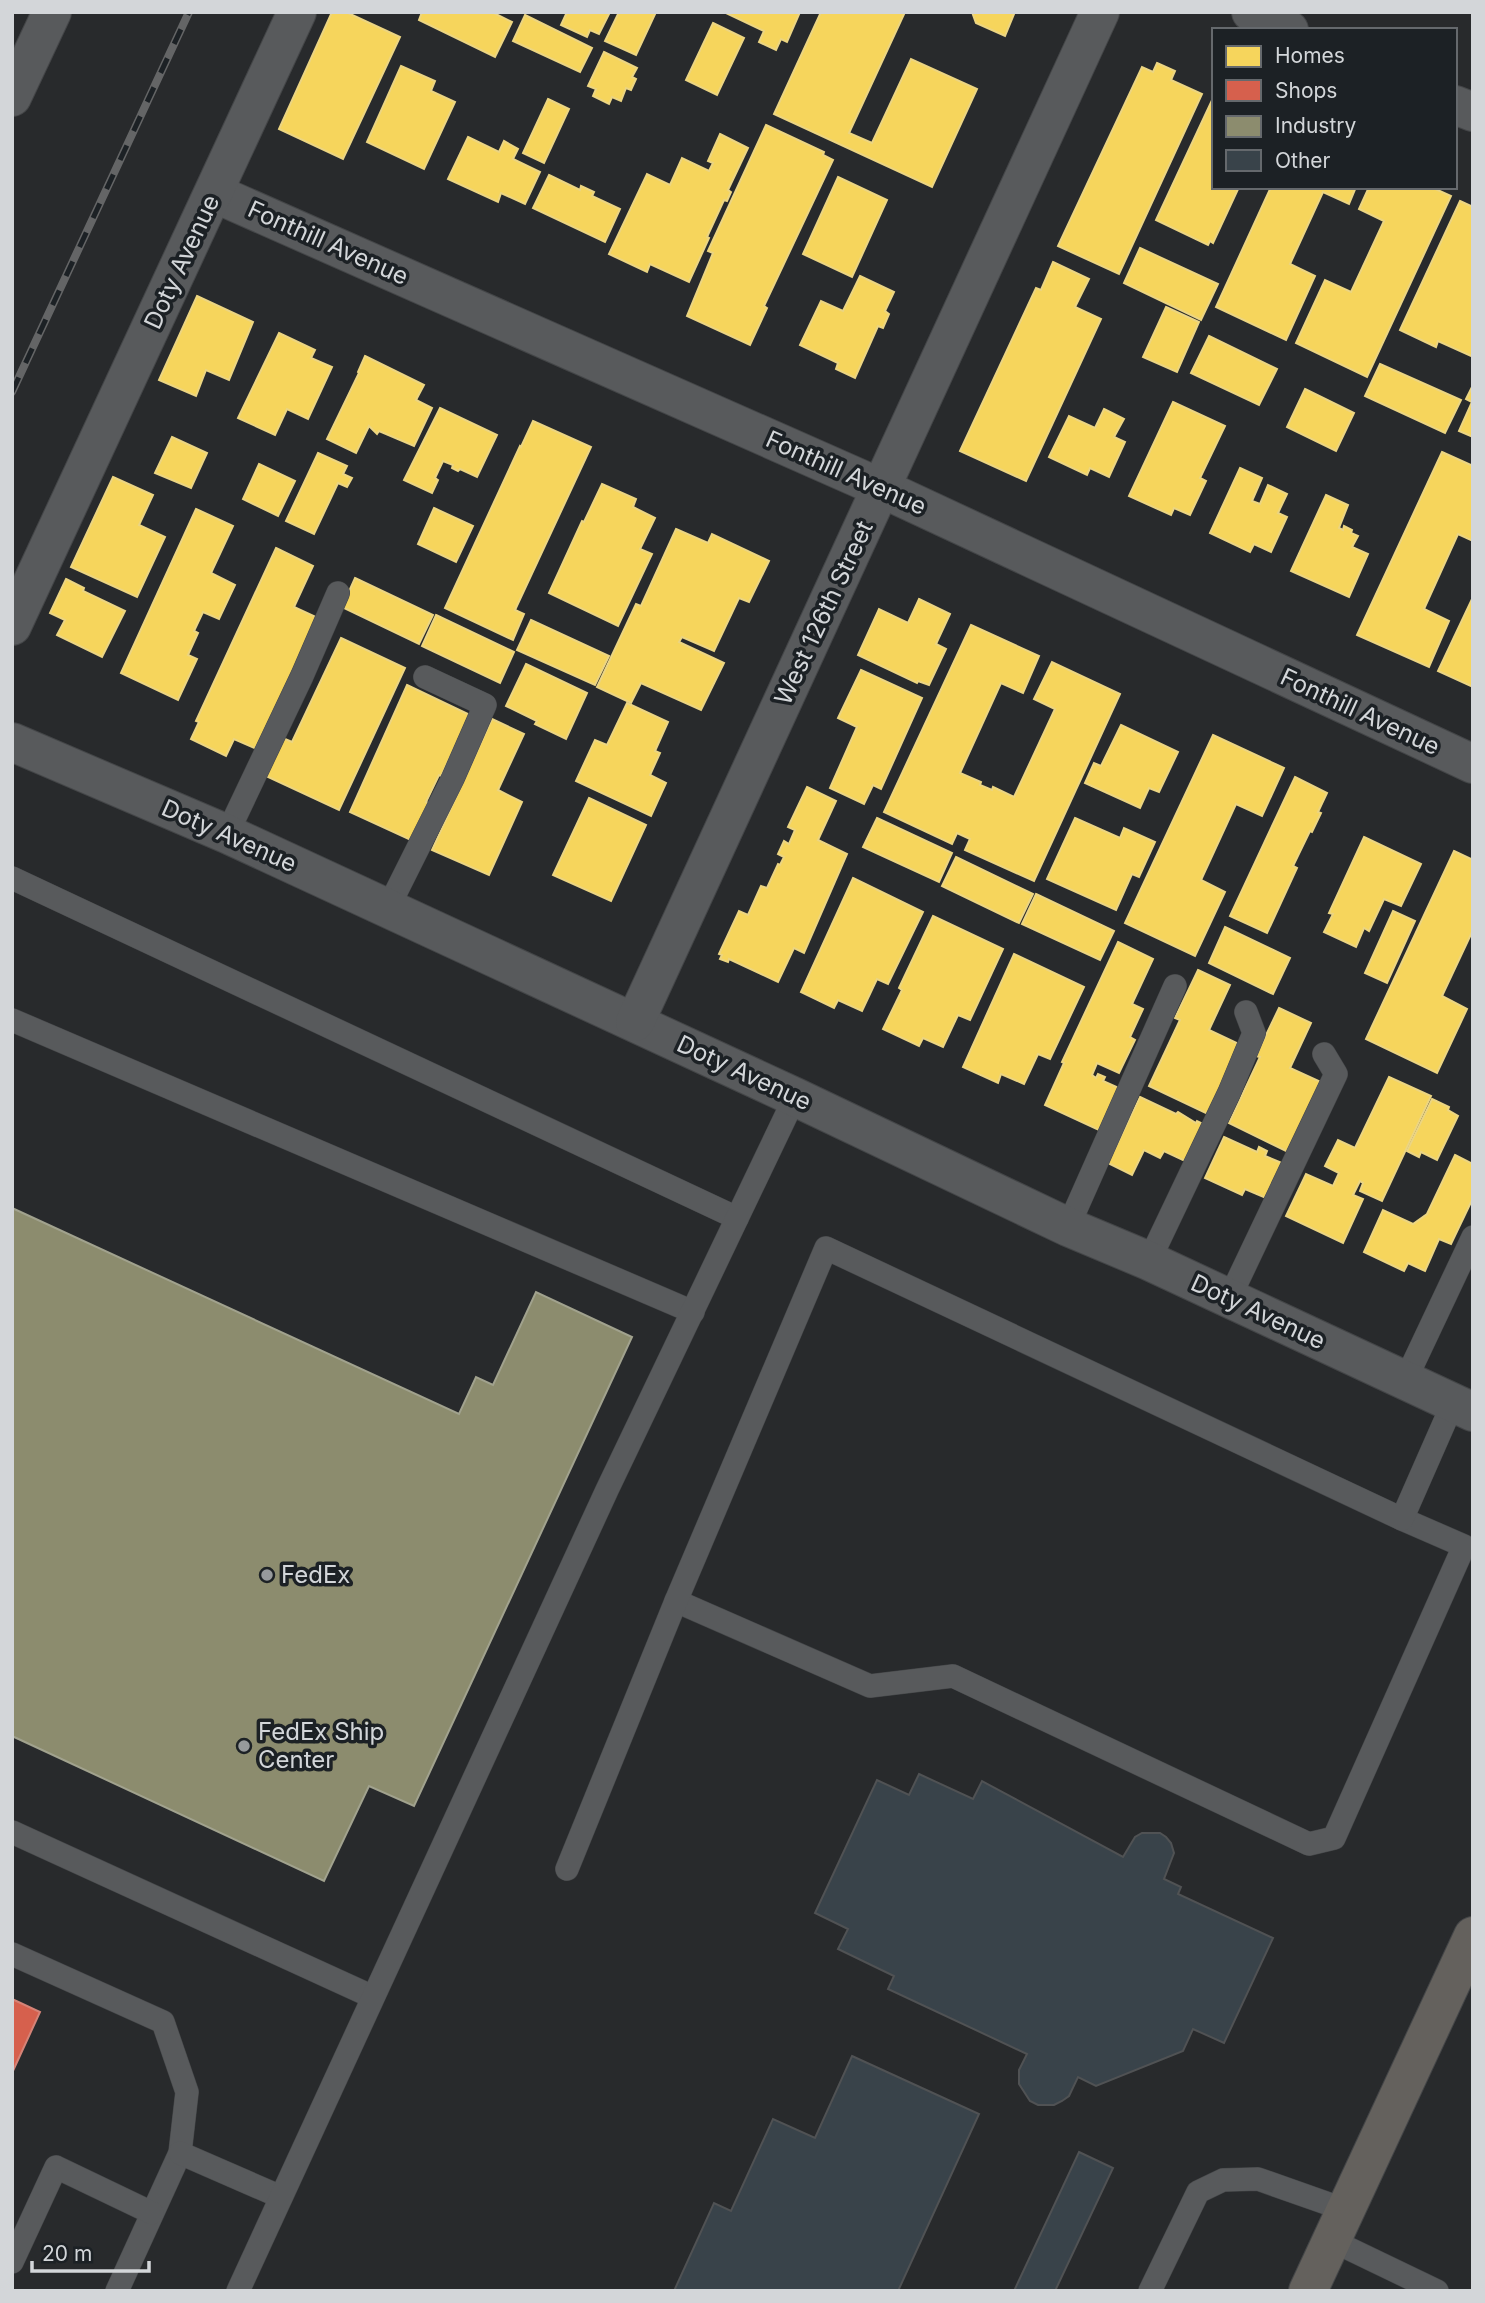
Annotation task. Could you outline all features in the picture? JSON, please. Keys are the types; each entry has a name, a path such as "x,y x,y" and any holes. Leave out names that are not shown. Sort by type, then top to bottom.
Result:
{"main road":[{"path":"1308,2291 1471,1943"}],"street":[{"path":"12,97 52,12"},
{"name":"Doty Avenue","path":"12,626 297,12"},
{"name":"West 126th Street","path":"635,1022 1100,12"},
{"path":"1251,12 1285,28"},
{"path":"1457,106 1473,113"},
{"name":"Fonthill Avenue","path":"214,193 881,488 1473,764"},
{"name":"Doty Avenue","path":"12,742 227,834 635,1022 1068,1227 1149,1261 1463,1408"}],"lane":[{"path":"227,834 338,593"},
{"path":"388,908 453,778 485,705 425,677"},
{"path":"12,878 737,1218"},
{"path":"1068,1227 1175,986"},
{"path":"1149,1261 1229,1093 1254,1032 1246,1012"},
{"path":"12,1020 693,1312"},
{"path":"1229,1299 1336,1074 1324,1054"},
{"path":"238,2291 602,1503 795,1097"},
{"path":"1405,1381 1473,1237"},
{"path":"568,1869 676,1601 826,1248 1464,1546 1334,1838 1309,1844 953,1676 870,1686 676,1601"},
{"path":"1402,1519 1463,1408"},
{"path":"12,1832 373,1997"},
{"path":"12,1954 163,2022 187,2092 180,2153 117,2291"},
{"path":"180,2153 281,2197"},
{"path":"12,2262 57,2167 152,2213"},
{"path":"1150,2291 1198,2192 1223,2180 1258,2179 1338,2225 1437,2291"}],"building: Homes":[{"path":"332,12 346,12 400,37 343,159 279,129"},
{"path":"422,12 492,12 512,22 495,57 419,20"},
{"path":"567,12 610,12 599,34 590,30 587,37 561,25"},
{"path":"619,12 656,12 636,55 605,41"},
{"path":"724,12 800,12 787,42 781,39 776,50 759,42 764,31"},
{"path":"821,12 905,12 849,133 872,143 911,59 977,89 932,187 774,114"},
{"path":"972,12 1014,14 1005,36 976,23"},
{"path":"525,15 592,48 580,72 513,41"},
{"path":"713,23 744,38 717,95 686,80"},
{"path":"604,52 637,68 632,77 636,79 631,90 626,88 621,101 612,97 609,104 593,96 596,89 588,86"},
{"path":"1157,63 1175,71 1171,80 1202,94 1119,274 1058,246 1142,67 1153,72"},
{"path":"401,66 435,81 431,91 455,102 424,169 367,142"},
{"path":"548,99 569,109 544,163 523,153"},
{"path":"1212,100 1212,189 1238,189 1213,243 1210,241 1208,245 1156,220"},
{"path":"766,125 824,152 823,155 833,160 764,306 767,308 750,345 687,316 713,253 708,251"},
{"path":"720,134 748,148 728,190 731,192 727,201 724,200 689,282 650,264 647,272 609,254 647,174 670,185 682,158 709,171 713,163 708,161"},
{"path":"468,137 499,152 504,141 518,149 513,159 540,172 525,204 501,193 498,202 448,179"},
{"path":"549,175 580,190 581,186 594,192 592,196 620,209 605,242 533,208"},
{"path":"838,177 887,200 852,277 803,254"},
{"path":"1270,189 1355,189 1349,204 1323,192 1290,264 1315,276 1286,340 1216,307"},
{"path":"1368,189 1435,189 1451,196 1367,377 1296,343 1325,280 1351,292 1384,221 1359,209"},
{"path":"1460,201 1473,207 1471,356 1438,341 1436,347 1400,330"},
{"path":"1140,248 1218,284 1201,320 1124,283"},
{"path":"1053,262 1089,279 1075,307 1101,319 1026,481 960,451 1036,288 1041,290"},
{"path":"860,276 894,292 885,311 889,314 883,328 878,326 855,378 836,369 838,363 800,345 821,301 843,311"},
{"path":"197,296 253,322 229,380 206,370 196,396 159,380"},
{"path":"1166,307 1199,322 1177,372 1143,357"},
{"path":"279,333 315,350 311,358 332,367 308,419 287,409 275,435 238,418"},
{"path":"1209,336 1277,369 1259,405 1191,373"},
{"path":"365,356 424,385 416,400 432,408 414,446 379,431 377,434 369,426 356,453 327,439"},
{"path":"1380,364 1461,400 1445,433 1365,396"},
{"path":"1473,385 1473,437 1459,431 1472,402 1466,399"},
{"path":"1305,389 1354,413 1336,451 1287,427"},
{"path":"1173,402 1225,426 1200,478 1206,481 1190,515 1174,508 1171,515 1129,496"},
{"path":"440,408 497,435 477,477 460,469 458,471 452,468 453,465 443,461 432,493 404,480"},
{"path":"1104,409 1124,419 1114,437 1125,442 1109,477 1090,468 1087,475 1049,457 1069,416 1095,428"},
{"path":"533,421 591,447 515,610 524,614 513,640 445,608"},
{"path":"172,437 207,453 191,488 155,473"},
{"path":"1442,452 1473,466 1473,541 1458,534 1424,609 1449,621 1429,667 1357,635"},
{"path":"318,453 347,466 343,474 352,478 347,487 338,483 314,534 286,521"},
{"path":"259,464 295,481 278,516 243,499"},
{"path":"1240,468 1262,478 1252,501 1260,504 1268,485 1287,494 1278,513 1287,517 1271,552 1254,544 1250,552 1210,533"},
{"path":"113,477 153,495 139,525 165,537 137,597 71,567"},
{"path":"602,484 636,499 633,507 655,518 640,549 652,554 618,626 549,593"},
{"path":"1326,495 1348,505 1339,528 1343,530 1344,526 1352,530 1351,533 1358,536 1352,547 1368,554 1349,597 1291,571"},
{"path":"434,508 473,526 456,562 418,544"},
{"path":"196,509 233,526 211,573 235,585 219,619 203,612 194,631 198,633 188,655 197,659 178,700 121,673"},
{"path":"676,529 708,543 712,534 769,561 749,602 739,598 714,651 682,637 679,642 724,663 701,710 641,683 631,703 597,687 636,604 641,606"},
{"path":"276,548 313,566 294,607 318,618 261,751 234,739 226,756 191,739 199,722 196,721"},
{"path":"355,578 433,615 419,644 342,607"},
{"path":"66,579 84,588 83,591 125,611 102,657 57,635 65,620 50,613"},
{"path":"1473,597 1473,687 1438,671"},
{"path":"919,599 950,614 936,644 946,649 929,685 918,681 917,683 858,655 879,609 908,623"},
{"path":"436,615 514,652 500,683 422,646"},
{"path":"531,620 609,656 595,685 517,650"},
{"path":"971,625 1039,656 1023,693 1001,683 960,773 981,782 980,785 992,790 993,787 1014,797 1055,709 1034,699 1052,662 1120,694 1034,881 965,850 970,839 957,833 952,844 884,812"},
{"path":"341,638 405,668 339,810 266,776 283,738 292,742"},
{"path":"526,664 587,693 566,739 506,706"},
{"path":"861,670 922,698 881,789 873,785 864,804 830,788 857,727 838,718"},
{"path":"407,685 470,715 426,802 430,804 413,841 350,812"},
{"path":"627,703 668,722 655,751 660,753 650,775 666,783 651,816 576,781 595,740 607,745"},
{"path":"492,719 524,734 498,790 522,802 489,875 432,850"},
{"path":"1121,725 1178,752 1159,792 1149,788 1140,808 1085,783 1094,763 1101,766"},
{"path":"1213,735 1284,768 1262,816 1236,804 1201,880 1225,892 1195,956 1125,923"},
{"path":"1295,777 1327,793 1318,812 1321,813 1293,866 1297,868 1267,933 1230,916"},
{"path":"807,787 836,801 818,840 847,854 804,953 794,948 778,982 729,959 728,962 720,959 722,955 719,954 739,911 748,915 761,886 767,888 778,864 780,865 784,857 778,854 784,841 789,844 795,830 788,827"},
{"path":"589,798 646,825 611,901 553,875"},
{"path":"877,818 952,853 939,882 863,847"},
{"path":"1075,818 1120,838 1124,828 1155,842 1139,877 1132,874 1116,910 1047,879"},
{"path":"1364,837 1421,864 1401,906 1384,899 1369,931 1364,928 1356,947 1324,932 1333,914 1329,913"},
{"path":"1454,851 1473,860 1473,930 1442,996 1467,1009 1437,1073 1366,1039"},
{"path":"956,857 1033,894 1019,923 942,886"},
{"path":"853,878 923,912 888,984 877,979 862,1011 838,1000 834,1008 801,992"},
{"path":"1036,894 1114,931 1100,960 1022,924"},
{"path":"1393,911 1415,921 1387,983 1365,973"},
{"path":"933,916 1003,949 970,1020 958,1015 943,1047 923,1038 919,1046 883,1029"},
{"path":"1225,927 1290,958 1273,994 1209,963"},
{"path":"1118,942 1153,959 1132,1004 1143,1009 1130,1037 1135,1040 1119,1073 1097,1063 1092,1075 1096,1078 1098,1074 1105,1077 1103,1081 1121,1089 1101,1131 1045,1105"},
{"path":"1014,954 1084,987 1050,1059 1038,1054 1024,1084 1001,1074 998,1083 963,1067"},
{"path":"1198,970 1230,985 1209,1030 1243,1046 1210,1115 1149,1086 1180,1020 1175,1018"},
{"path":"1279,1008 1311,1023 1290,1068 1323,1083 1290,1153 1229,1123 1260,1057 1256,1056"},
{"path":"1389,1077 1431,1096 1382,1201 1360,1191 1363,1183 1360,1181 1353,1195 1363,1199 1343,1243 1286,1216 1306,1174 1333,1186 1339,1173 1325,1166 1338,1140 1355,1148"},
{"path":"1140,1097 1203,1124 1185,1161 1164,1151 1160,1158 1144,1150 1132,1175 1108,1163"},
{"path":"1432,1099 1449,1107 1448,1110 1458,1116 1437,1160 1421,1152 1419,1157 1407,1151"},
{"path":"1224,1137 1257,1152 1259,1147 1267,1151 1265,1156 1282,1163 1266,1198 1245,1189 1242,1195 1205,1178"},
{"path":"1455,1155 1473,1164 1473,1198 1451,1244 1439,1239 1425,1271 1408,1263 1404,1271 1364,1252 1383,1210 1413,1224 1427,1214"}],"building: Shops":[{"path":"12,1999 40,2012 12,2073"}],"building: Industry":[{"name":"FedEx","path":"12,1208 459,1414 476,1377 493,1385 536,1292 632,1337 414,1806 369,1786 324,1881 12,1736"}],"building: Other":[{"path":"919,1774 973,1799 982,1781 1123,1857 1135,1837 1142,1833 1160,1833 1166,1837 1174,1853 1164,1879 1181,1887 1178,1894 1273,1938 1224,2043 1193,2029 1183,2051 1096,2086 1078,2077 1069,2096 1062,2101 1054,2105 1038,2105 1030,2101 1019,2084 1019,2070 1027,2054 888,1989 894,1976 838,1949 848,1929 815,1913 877,1780 909,1795"},
{"path":"852,2056 979,2114 898,2291 674,2291 714,2203 731,2211 773,2119 815,2138"},
{"path":"1079,2152 1113,2168 1055,2291 1014,2291"}],"railway":[{"path":"12,392 189,12"}],"place":[{"name":"FedEx","path":"267,1575"},
{"name":"FedEx Ship Center","path":"244,1746"}]}
